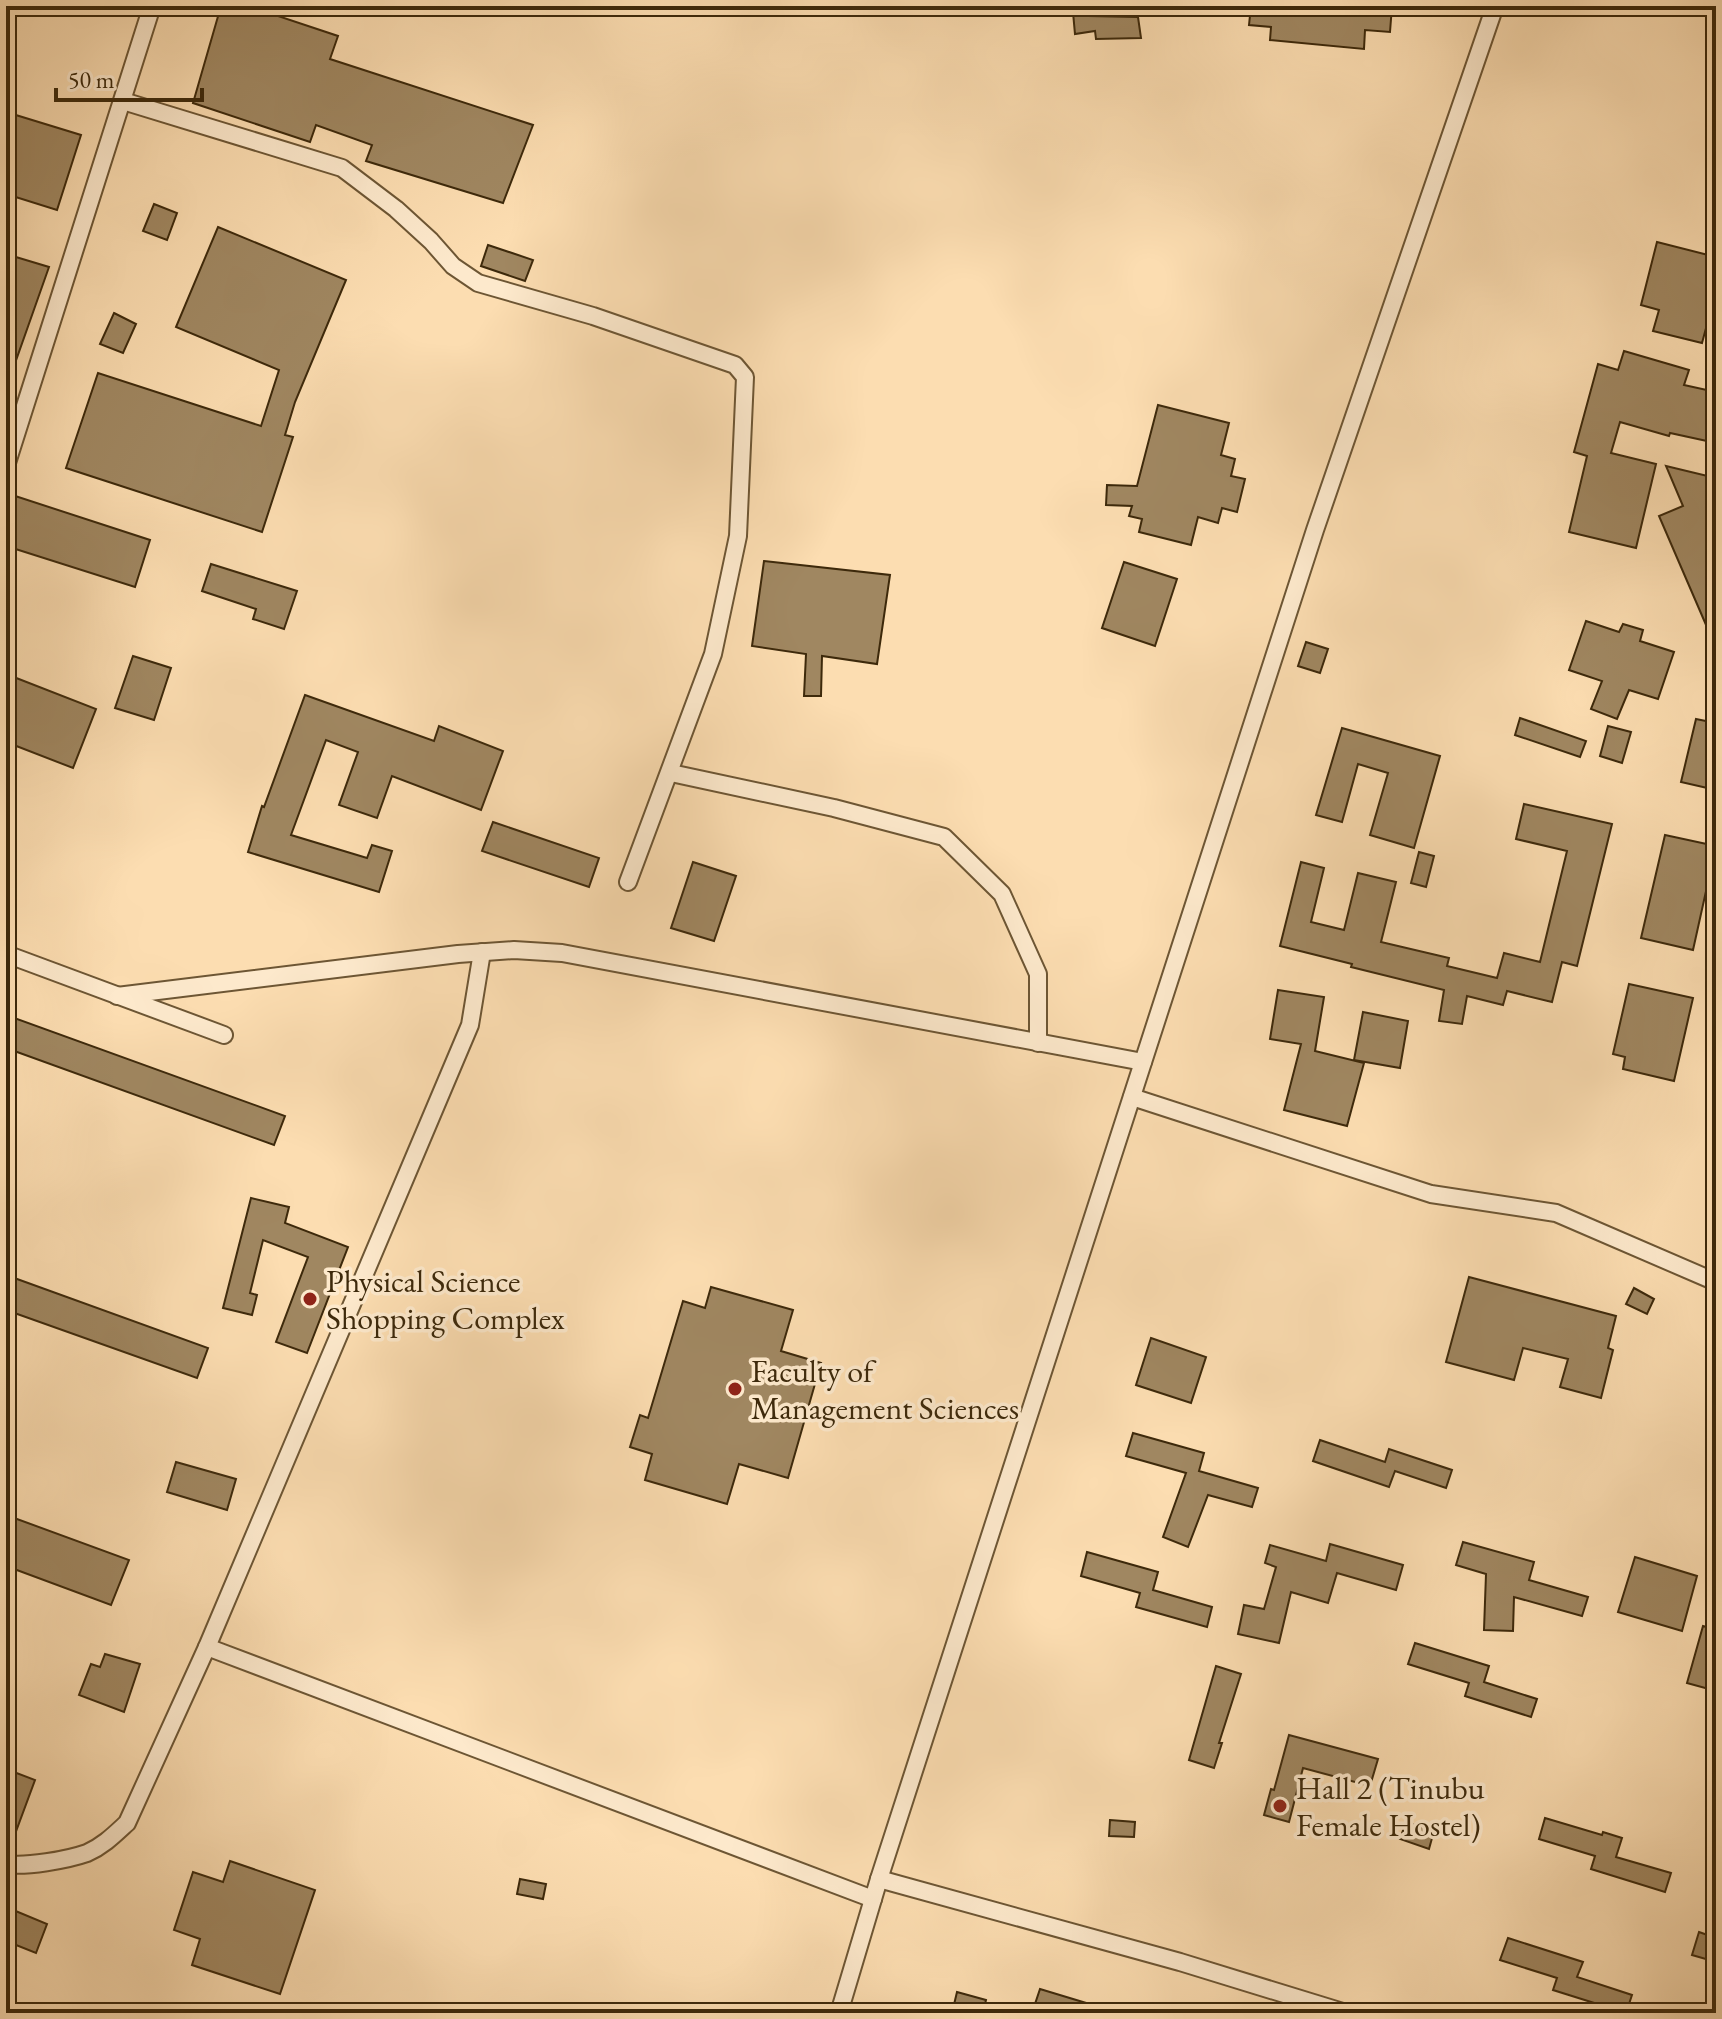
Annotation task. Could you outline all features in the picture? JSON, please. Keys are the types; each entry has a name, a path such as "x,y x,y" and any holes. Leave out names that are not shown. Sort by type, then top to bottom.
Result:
{"street":[{"path":"6,466 152,6"},
{"path":"839,2013 879,1879 1315,530 1495,6"},
{"path":"123,101 342,168 396,209 453,266 478,283 593,316 735,365 745,377 738,536 713,654 628,882"},
{"path":"671,773 834,808 944,837 1002,894 1038,974 1038,1043"},
{"path":"117,996 482,952 562,953 1143,1062"},
{"path":"6,1864 41,1862 85,1853 108,1841 127,1823 207,1647 470,1025 482,952"},
{"path":"6,954 224,1035"},
{"path":"1132,1097 1431,1194 1556,1213 1716,1282"},
{"path":"207,1647 873,1899"},
{"path":"879,1879 1180,1962 1346,2013"}],"building":[{"path":"221,6 248,6 338,36 330,59 533,125 503,203 366,161 372,145 316,125 310,142 193,103"},
{"path":"1251,6 1392,6 1390,32 1365,30 1364,49 1270,40 1271,27 1249,25"},
{"path":"1089,10 1089,16 1138,17 1141,38 1096,39 1095,31 1075,34 1073,12"},
{"path":"6,112 81,135 57,210 6,194"},
{"path":"154,204 177,213 167,240 143,231"},
{"path":"218,227 346,280 295,402 285,435 293,437 262,532 66,468 98,373 261,426 279,370 176,327"},
{"path":"1657,242 1716,257 1716,291 1702,343 1653,331 1659,310 1641,305"},
{"path":"488,245 533,260 525,281 481,266"},
{"path":"6,254 49,267 8,383 6,382"},
{"path":"114,313 136,324 123,353 100,344"},
{"path":"1624,351 1689,370 1684,385 1716,392 1716,443 1670,433 1669,436 1620,422 1611,453 1656,464 1636,548 1569,532 1587,456 1574,452 1598,364 1618,370"},
{"path":"1158,405 1229,423 1221,455 1235,459 1231,476 1245,479 1237,512 1222,508 1218,523 1198,517 1191,545 1139,532 1142,519 1129,516 1132,506 1106,505 1107,485 1137,486"},
{"path":"1666,466 1716,478 1716,648 1659,516 1683,506"},
{"path":"6,493 150,540 135,587 6,546"},
{"path":"764,561 890,575 877,664 822,656 821,696 804,696 806,654 752,646"},
{"path":"1124,562 1177,579 1155,646 1102,628"},
{"path":"211,564 297,591 284,629 253,619 256,609 202,591"},
{"path":"1586,621 1619,632 1623,624 1643,630 1640,641 1674,652 1658,699 1629,690 1617,719 1591,709 1602,681 1569,670"},
{"path":"1306,642 1328,649 1320,673 1298,666"},
{"path":"133,656 171,668 154,720 115,708"},
{"path":"6,674 96,709 73,768 6,742"},
{"path":"305,695 434,741 439,726 503,751 481,810 392,776 377,818 339,805 358,752 326,740 291,835 367,858 372,845 392,851 379,892 248,852 262,806"},
{"path":"1520,718 1586,741 1580,757 1515,735"},
{"path":"1696,719 1716,723 1716,790 1681,782"},
{"path":"1608,726 1631,732 1622,763 1600,756"},
{"path":"1342,728 1440,756 1414,848 1370,835 1388,773 1358,764 1342,822 1316,815"},
{"path":"1524,804 1612,824 1577,966 1562,962 1552,1002 1507,991 1503,1005 1467,996 1462,1024 1439,1021 1444,990 1280,946 1301,862 1324,868 1311,922 1344,930 1358,873 1396,882 1381,942 1449,958 1447,966 1497,978 1504,953 1540,962 1567,851 1516,839"},
{"path":"493,822 599,858 589,887 482,851"},
{"path":"1665,835 1716,846 1693,950 1641,938"},
{"path":"1419,852 1434,856 1426,887 1411,883"},
{"path":"693,862 736,876 714,941 671,928"},
{"path":"1629,984 1693,998 1674,1081 1623,1069 1625,1057 1613,1054"},
{"path":"1278,990 1324,997 1315,1051 1364,1063 1347,1126 1284,1110 1301,1044 1270,1039"},
{"path":"1363,1012 1408,1021 1400,1068 1354,1060"},
{"path":"6,1015 285,1116 274,1145 6,1048"},
{"path":"251,1198 289,1207 285,1223 348,1247 307,1353 276,1342 308,1257 263,1240 250,1293 257,1295 252,1315 223,1308"},
{"path":"6,1275 208,1348 197,1378 6,1310"},
{"path":"1469,1277 1616,1316 1608,1348 1613,1350 1601,1398 1560,1387 1568,1359 1523,1348 1514,1380 1446,1362"},
{"name":"Faculty of Management Sciences","path":"711,1287 793,1310 781,1351 821,1363 788,1478 739,1464 727,1504 645,1480 652,1454 630,1447 640,1415 648,1418 683,1301 705,1308"},
{"path":"1634,1288 1654,1299 1647,1314 1626,1304"},
{"path":"1151,1338 1206,1357 1191,1403 1136,1385"},
{"path":"1133,1433 1204,1453 1199,1471 1258,1488 1252,1507 1208,1495 1188,1547 1163,1537 1186,1473 1126,1456"},
{"path":"1320,1440 1385,1462 1389,1449 1452,1470 1446,1488 1395,1471 1389,1487 1313,1461"},
{"path":"176,1462 236,1479 227,1510 167,1492"},
{"path":"6,1515 129,1560 111,1605 6,1566"},
{"path":"1463,1542 1534,1562 1529,1580 1588,1597 1582,1616 1514,1597 1513,1631 1484,1630 1486,1574 1456,1565"},
{"path":"1330,1544 1403,1565 1396,1590 1337,1573 1328,1603 1291,1592 1279,1643 1238,1634 1244,1605 1264,1609 1276,1567 1265,1563 1270,1545 1326,1561"},
{"path":"1087,1552 1158,1572 1153,1590 1212,1607 1207,1627 1136,1607 1140,1593 1081,1576"},
{"path":"1635,1557 1697,1576 1682,1631 1618,1612"},
{"path":"1703,1626 1716,1630 1716,1654 1711,1671 1716,1673 1716,1691 1687,1683"},
{"path":"1415,1643 1489,1666 1484,1682 1537,1699 1531,1717 1465,1696 1469,1683 1408,1664"},
{"path":"105,1654 140,1664 124,1712 79,1695 91,1664 100,1667"},
{"path":"1216,1666 1241,1674 1214,1768 1189,1760"},
{"path":"1289,1735 1378,1759 1370,1786 1303,1768 1289,1822 1264,1815"},
{"path":"6,1769 35,1780 8,1853 6,1853"},
{"path":"1545,1818 1622,1838 1616,1857 1671,1873 1665,1892 1591,1869 1595,1856 1539,1839"},
{"path":"1110,1820 1135,1822 1134,1837 1109,1836"},
{"path":"1406,1822 1434,1831 1429,1849 1400,1839"},
{"path":"230,1861 315,1890 280,1994 192,1965 200,1939 174,1930 193,1872 223,1882"},
{"path":"520,1879 546,1884 543,1899 517,1894"},
{"path":"6,1907 47,1924 36,1953 6,1941"},
{"path":"1699,1932 1716,1938 1716,1962 1692,1955"},
{"path":"1508,1938 1583,1962 1577,1977 1632,1995 1626,2013 1553,1990 1557,1978 1500,1960"},
{"path":"1040,1989 1106,2009 1105,2013 1032,2013"},
{"path":"957,1992 986,2000 983,2013 952,2013"}],"place":[{"name":"Physical Science Shopping Complex","path":"310,1299"},
{"name":"Faculty of Management Sciences","path":"735,1389"},
{"name":"Hall 2 (Tinubu Female Hostel)","path":"1280,1806"}]}
